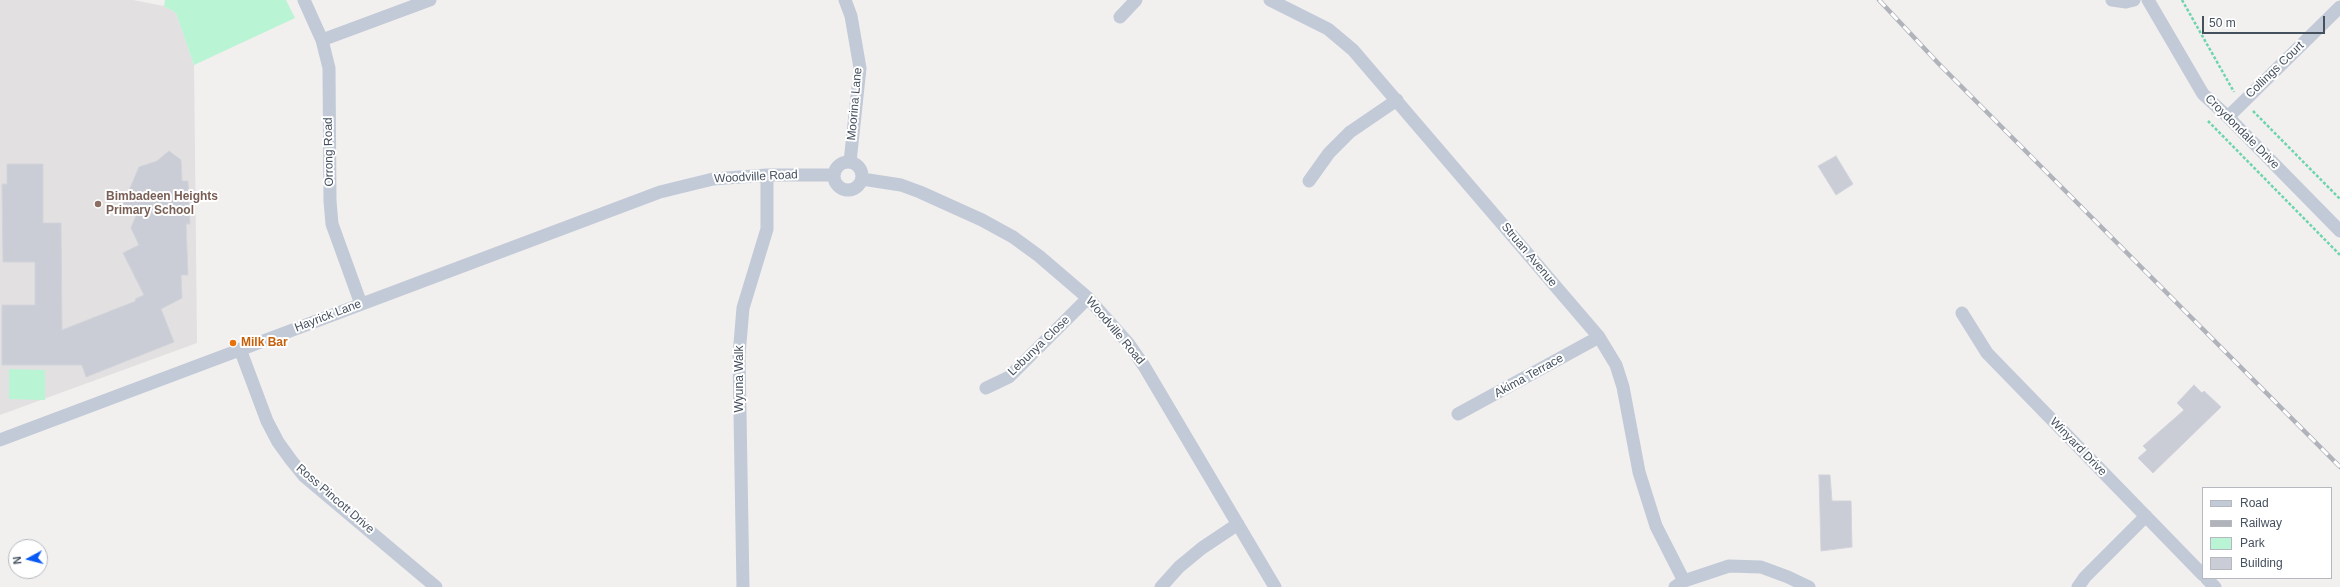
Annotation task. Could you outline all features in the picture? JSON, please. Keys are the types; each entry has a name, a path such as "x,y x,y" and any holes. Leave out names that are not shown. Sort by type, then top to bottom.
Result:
{"street":[{"name":"Orrong Road","path":"304,0 322,40 329,68 332,224 361,304"},
{"path":"322,40 430,0"},
{"name":"Moorina Lane","path":"845,0 851,16 860,68 850,162"},
{"path":"1120,17 1136,0"},
{"name":"Struan Avenue","path":"1270,0 1328,29 1341,39 1397,100 1600,337 1616,365 1623,388 1639,472 1656,526 1679,584"},
{"path":"2112,0 2126,2 2134,0"},
{"name":"Croydondale Drive","path":"2148,0 2203,94 2228,117 2340,231"},
{"name":"Collings Court","path":"2228,117 2340,7"},
{"path":"1309,181 1329,153 1350,132 1397,100"},
{"path":"850,162 860,169 862,179 856,188 848,190 839,187 834,175 838,167 850,162"},
{"name":"Woodville Road","path":"610,210 660,192 713,179 767,175 834,175"},
{"name":"Wyuna Walk","path":"743,587 740,355 742,308 767,229 767,175"},
{"name":"Woodville Road","path":"862,179 889,183 920,192 982,220 1013,237 1059,270 1088,298 1128,343 1144,366 1275,587"},
{"name":"Hayrick Lane","path":"0,440 610,210"},
{"name":"Lebunya Close","path":"986,388 1009,377 1088,298"},
{"name":"Winyard Drive","path":"1962,313 1986,353 2202,574"},
{"name":"Akima Terrace","path":"1458,414 1600,337"},
{"name":"Ross Pincott Drive","path":"240,349 267,421 278,442 304,476 436,587"},
{"path":"2078,587 2085,577 2146,516"},
{"path":"1161,587 1179,567 1202,548 1238,524"},
{"path":"1679,584 1729,566 1761,567 1788,576 1809,587"},
{"path":"2207,579 2215,587"}],"shaded area":[{"name":"Bimbadeen Heights Primary School","path":"0,0 133,0 164,6 176,13 194,65 197,343 0,415"}],"green space":[{"path":"165,0 286,0 295,18 194,65 176,13 164,6"},
{"path":"9,369 45,370 45,400 9,399"}],"building":[{"path":"169,151 181,160 182,181 188,181 190,224 186,224 188,275 181,275 182,298 161,309 174,342 86,377 82,365 2,365 2,305 35,305 35,262 3,262 2,184 7,184 7,164 43,164 43,223 61,223 62,330 136,301 135,299 144,295 123,253 139,245 131,228 137,213 122,207 139,167 157,161"},
{"path":"1836,156 1853,184 1836,195 1818,166"},
{"path":"2194,385 2202,393 2204,391 2221,407 2153,473 2138,458 2147,450 2143,446 2184,410 2177,403"},
{"path":"1819,475 1830,475 1832,501 1851,501 1852,547 1821,551"}],"railway":[{"path":"1879,0 1938,63 2340,467"}],"place":[{"name":"Bimbadeen Heights Primary School","path":"98,204"},
{"name":"Milk Bar","path":"233,343"}]}
